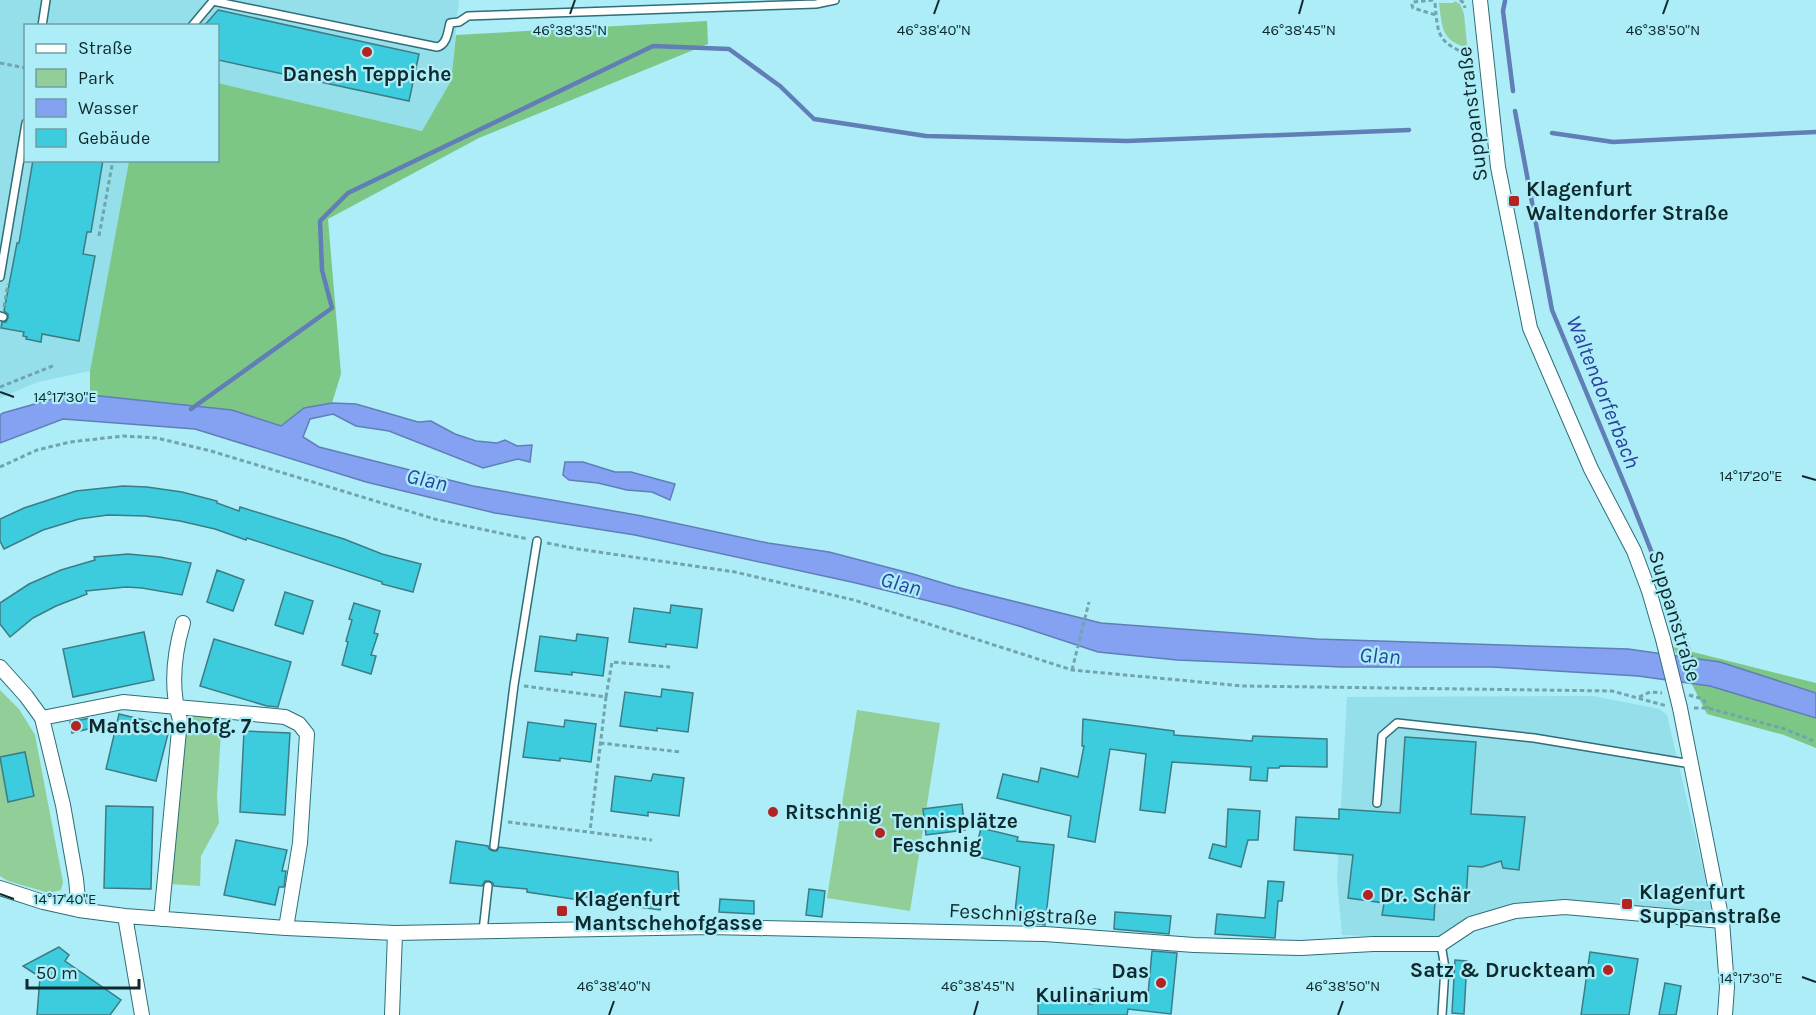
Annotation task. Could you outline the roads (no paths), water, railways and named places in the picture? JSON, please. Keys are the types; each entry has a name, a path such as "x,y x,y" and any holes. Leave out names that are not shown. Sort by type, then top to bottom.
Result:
{"street":[{"name":"Suppanstraße","path":"1480,0 1498,167 1530,328 1591,469 1634,551 1663,639 1674,707 1691,764 1722,921 1726,987 1725,1015"},
{"path":"161,919 180,720 176,706 175,657 183,623"},
{"path":"0,667 42,718 63,806 79,910"},
{"path":"42,718 123,702 285,717 300,724 307,734 300,843 286,928"},
{"name":"Feschnigstraße","path":"0,888 43,902 79,910 125,916 286,928 395,933 722,927 1034,934 1194,945 1301,948 1373,944 1441,944"},
{"path":"1441,944 1471,924 1515,911 1565,907 1722,921"},
{"path":"125,916 142,1015"},
{"path":"392,1015 395,933"}],"lane":[{"path":"42,24 46,0"},
{"path":"194,24 213,1 437,47 444,43 450,23 459,22 468,16 816,4 835,0"},
{"path":"0,277 24,135"},
{"path":"494,846 514,685 537,541"},
{"path":"1377,803 1382,736 1396,723 1534,738 1691,764"},
{"path":"483,931 488,886"},
{"path":"1441,944 1445,968 1442,1015"}],"water":[{"name":"Glan","path":"90,395 232,410 281,426 304,408 332,403 356,404 418,422 431,421 455,434 476,441 497,443 505,440 517,446 532,445 530,462 518,459 483,468 389,431 356,426 333,414 310,419 303,437 319,447 473,486 642,516 768,543 829,552 1101,623 1317,639 1628,649 1720,662 1816,693 1816,718 1710,686 1638,676 1492,667 1342,667 1177,660 1098,652 953,607 856,583 635,535 495,513 366,482 195,429 63,419 0,443 0,415 3,413 56,398"},
{"path":"565,462 583,462 615,472 631,472 675,484 670,500 652,492 569,480 563,475"}],"waterway":[{"name":"Waltendorferbach","path":"1505,1 1503,11 1513,91"},
{"path":"191,409 332,308 322,270 320,221 348,193 653,46 729,49 780,86 814,119 926,136 1127,141 1409,130"},
{"name":"Waltendorferbach","path":"1515,111 1552,310 1629,495 1693,663"},
{"path":"1552,133 1613,142 1816,132"}],"place":[{"name":"Danesh Teppiche","path":"367,52"},
{"name":"Klagenfurt Waltendorfer Straße","path":"1514,201"},
{"name":"Mantschehofg. 7","path":"76,726"},
{"name":"Ritschnig","path":"773,812"},
{"name":"Tennisplätze Feschnig","path":"880,833"},
{"name":"Dr. Schär","path":"1368,895"},
{"name":"Klagenfurt Suppanstraße","path":"1627,904"},
{"name":"Klagenfurt Mantschehofgasse","path":"562,911"},
{"name":"Satz & Druckteam","path":"1608,970"},
{"name":"Das Kulinarium","path":"1161,983"}]}
